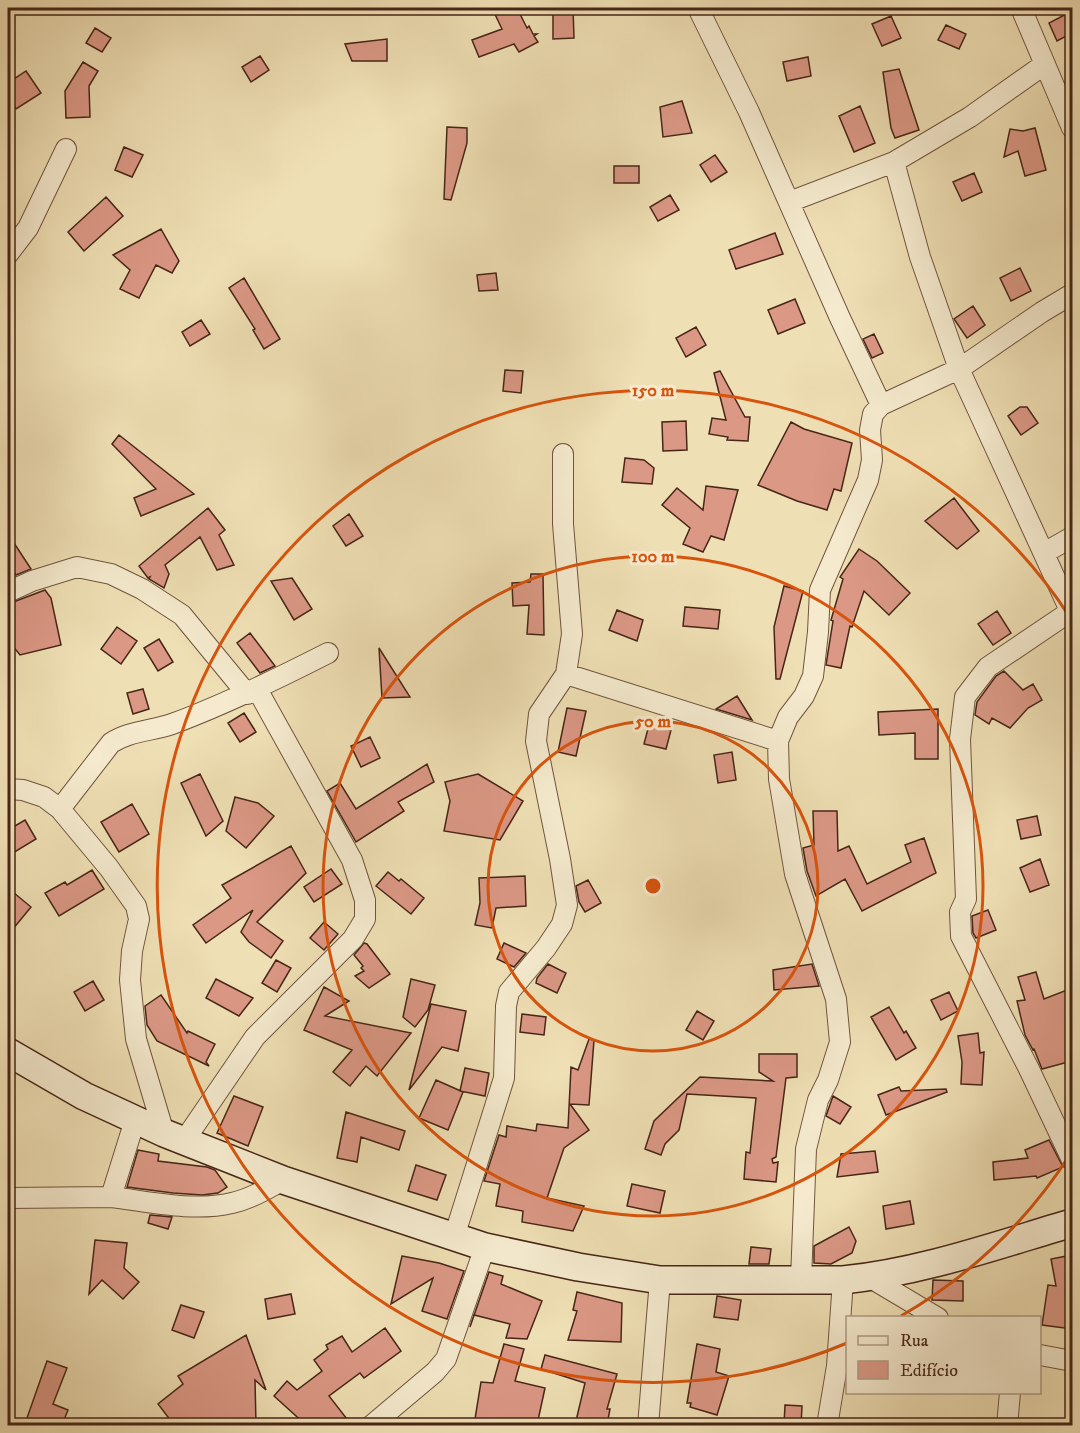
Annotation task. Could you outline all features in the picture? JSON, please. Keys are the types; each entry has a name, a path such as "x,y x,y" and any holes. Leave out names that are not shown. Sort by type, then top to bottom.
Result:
{"street":[{"path":"698,8 749,112 881,405"},
{"path":"1021,8 1072,128"},
{"path":"789,202 894,162 970,117 1044,64"},
{"path":"8,254 28,228 66,149"},
{"path":"894,162 920,257 959,369 1072,613 988,666 965,697 960,738 966,899 960,912 961,936 1029,1069 1072,1160"},
{"path":"801,1280 806,1149 818,1100 828,1080 840,1042 836,999 795,874 779,779 778,741 788,717 804,696 813,676 820,590 868,480 872,460 870,430 873,414 881,405 959,369 1072,294"},
{"path":"454,1237 504,1078 506,1006 509,992 557,932 562,924 567,905 560,858 536,741 539,714 566,674 572,634 562,524 562,454"},
{"path":"1044,553 1072,537"},
{"path":"8,592 32,581 77,567 111,574 142,589 183,615 252,691 352,860 364,900 365,919 353,939 255,1037 174,1137"},
{"path":"60,809 111,743 120,737 170,725 252,691 328,653"},
{"path":"566,674 778,741"},
{"path":"8,789 23,790 44,797 60,809 109,868 139,912 130,980 136,1039 174,1137"},
{"path":"11,1062 174,1137 283,1180 485,1247 578,1267 660,1280 856,1278 942,1262 1072,1223"},
{"path":"111,1197 135,1120"},
{"path":"8,1198 111,1197 192,1207 232,1203 261,1193 283,1180"},
{"path":"371,1425 435,1372 446,1359 485,1247"},
{"path":"856,1278 936,1316"},
{"path":"848,1316 856,1278"},
{"path":"648,1425 660,1280"},
{"path":"827,1425 846,1324"},
{"path":"1041,1355 1072,1361"},
{"path":"1007,1425 1010,1394"}],"building":[{"path":"492,8 517,8 527,28 529,26 533,34 537,34 534,36 538,42 519,52 514,44 479,57 472,40 502,29"},
{"path":"553,8 573,8 574,38 553,39"},
{"path":"1072,11 1072,33 1057,41 1049,23"},
{"path":"891,16 901,38 882,46 872,24"},
{"path":"946,25 966,34 959,49 938,40"},
{"path":"95,28 111,38 102,52 86,43"},
{"path":"387,39 387,61 352,61 345,44"},
{"path":"260,56 269,70 251,82 242,67"},
{"path":"808,57 811,76 787,81 783,62"},
{"path":"83,62 98,71 89,86 90,117 66,118 65,91"},
{"path":"899,69 919,130 895,138 891,128 883,72"},
{"path":"26,71 41,93 16,109 8,97 8,83"},
{"path":"682,101 692,133 663,137 660,107"},
{"path":"860,106 875,143 854,152 839,116"},
{"path":"447,127 467,128 467,143 451,200 444,199"},
{"path":"1035,128 1046,170 1025,176 1018,151 1004,157 1010,129 1023,131"},
{"path":"124,147 143,155 132,177 115,170"},
{"path":"715,155 727,172 711,182 700,165"},
{"path":"614,166 639,166 639,183 614,183"},
{"path":"974,173 982,192 962,201 953,182"},
{"path":"670,195 679,210 658,221 650,207"},
{"path":"106,197 123,216 84,251 68,232"},
{"path":"161,229 179,261 172,273 156,265 139,298 120,289 130,270 113,255"},
{"path":"775,233 783,254 736,269 729,250"},
{"path":"1020,268 1031,291 1011,301 1000,278"},
{"path":"496,273 498,290 479,291 477,275"},
{"path":"244,278 280,339 264,349 253,330 255,329 229,288"},
{"path":"795,299 805,323 778,334 768,310"},
{"path":"973,306 985,325 967,338 954,319"},
{"path":"201,320 210,334 190,346 182,332"},
{"path":"696,327 706,345 686,357 676,338"},
{"path":"874,334 883,353 872,358 863,339"},
{"path":"505,370 523,371 521,393 503,391"},
{"path":"720,371 745,417 750,417 748,441 727,440 728,437 709,434 712,418 726,420 714,373"},
{"path":"1020,407 1027,407 1038,423 1021,435 1008,416"},
{"path":"686,421 687,450 663,451 662,422"},
{"path":"791,422 804,429 852,443 841,491 834,489 827,510 758,485"},
{"path":"119,435 194,494 141,516 134,498 156,489 112,444"},
{"path":"625,458 644,460 654,468 652,484 622,482"},
{"path":"706,486 738,490 724,540 711,536 703,552 683,544 690,528 662,505 677,488 703,510"},
{"path":"954,498 979,531 957,549 925,521"},
{"path":"208,508 225,530 219,535 234,565 217,570 200,537 165,565 169,574 164,588 149,579 150,577 148,578 139,566"},
{"path":"349,514 363,536 346,546 333,526"},
{"path":"14,543 31,569 16,575 8,560 8,548"},
{"path":"859,549 877,561 910,593 889,615 864,591 852,627 850,626 841,668 826,665 833,621 831,620 843,579 840,577"},
{"path":"531,574 543,574 544,635 527,634 529,605 513,606 512,583 530,582"},
{"path":"292,578 312,609 294,620 271,581"},
{"path":"784,586 803,591 780,679 776,679 774,627"},
{"path":"45,590 51,598 61,645 20,655 8,640 8,604"},
{"path":"685,607 720,610 718,629 683,626"},
{"path":"617,610 643,620 637,641 609,630"},
{"path":"997,611 1011,633 993,645 978,624"},
{"path":"117,627 137,641 121,664 101,649"},
{"path":"250,633 275,666 260,673 237,643"},
{"path":"159,639 173,662 158,671 144,648"},
{"path":"379,648 410,697 382,698"},
{"path":"1004,671 1023,690 1033,684 1042,700 1028,708 1010,728 992,718 989,724 975,715 977,702 996,676"},
{"path":"143,689 149,709 133,714 127,693"},
{"path":"737,696 752,720 716,709"},
{"path":"567,708 586,711 576,756 558,752"},
{"path":"938,709 938,759 915,759 915,733 879,735 878,712"},
{"path":"244,713 256,732 240,742 228,723"},
{"path":"649,725 671,730 666,749 644,744"},
{"path":"370,737 380,758 361,767 351,746"},
{"path":"732,752 736,780 718,783 714,755"},
{"path":"427,764 434,782 398,802 404,811 356,842 327,791 340,783 356,809"},
{"path":"200,774 223,821 206,836 181,783"},
{"path":"478,774 523,801 500,840 444,831 450,801 445,782"},
{"path":"235,797 258,803 274,816 246,848 226,831"},
{"path":"132,804 149,834 119,852 101,822"},
{"path":"813,811 837,811 838,851 849,846 867,884 911,862 905,845 924,838 936,873 862,911 845,879 816,896 807,871 803,848 814,845"},
{"path":"1037,816 1041,835 1021,839 1017,820"},
{"path":"25,820 36,839 8,856 8,830"},
{"path":"291,846 306,873 257,922 283,941 271,958 249,942 241,932 253,910 206,943 193,925 231,898 222,885"},
{"path":"1040,859 1049,885 1030,892 1020,868"},
{"path":"331,869 342,884 314,902 304,887"},
{"path":"92,870 104,889 59,916 45,893 65,882 67,885"},
{"path":"388,872 399,881 401,879 424,898 411,914 376,886"},
{"path":"525,876 526,906 496,908 492,928 475,925 480,903 479,878"},
{"path":"588,880 601,903 585,912 579,902 576,886"},
{"path":"8,888 31,907 8,935"},
{"path":"988,910 996,930 976,938 973,933 972,916"},
{"path":"324,922 338,934 324,950 310,938"},
{"path":"364,943 390,974 369,988 355,976 364,971 361,968 363,966 354,955"},
{"path":"504,943 526,953 514,967 497,959"},
{"path":"276,960 291,968 277,992 262,983"},
{"path":"548,964 566,973 557,993 536,983 537,978"},
{"path":"812,964 819,986 774,990 773,970"},
{"path":"1036,972 1044,999 1072,988 1072,1061 1042,1069 1025,1035 1017,1001 1025,1000 1018,977"},
{"path":"216,979 253,998 239,1016 206,998"},
{"path":"411,979 435,985 428,1010 415,1027 403,1017"},
{"path":"93,981 104,1000 85,1011 74,992"},
{"path":"324,987 349,1001 325,1016 411,1033 377,1076 366,1066 350,1086 333,1072 352,1050 304,1030"},
{"path":"949,992 958,1011 941,1020 931,1000"},
{"path":"161,995 187,1033 188,1031 215,1044 206,1062 209,1066 157,1041 147,1025 145,1006"},
{"path":"431,1004 466,1011 458,1051 442,1047 409,1090"},
{"path":"889,1007 916,1048 896,1060 871,1017"},
{"path":"697,1011 714,1021 703,1040 686,1030"},
{"path":"522,1014 546,1017 544,1035 520,1032"},
{"path":"978,1033 980,1053 984,1052 982,1085 961,1084 962,1062 958,1036"},
{"path":"589,1039 594,1040 589,1105 570,1104 589,1130 564,1148 547,1198 584,1206 573,1231 522,1222 523,1211 496,1206 500,1184 484,1181 499,1135 506,1137 507,1126 536,1131 537,1124 568,1128 571,1067 578,1070"},
{"path":"759,1054 797,1054 797,1077 786,1078 776,1157 772,1159 773,1163 778,1162 776,1182 744,1179 746,1152 750,1153 756,1098 687,1094 679,1130 665,1144 661,1155 645,1149 654,1121 700,1077 773,1081 759,1072"},
{"path":"465,1068 489,1073 485,1096 460,1091"},
{"path":"436,1080 463,1092 448,1130 419,1118"},
{"path":"899,1087 901,1091 946,1089 947,1092 886,1115 878,1095"},
{"path":"234,1096 263,1107 248,1146 217,1133"},
{"path":"833,1096 851,1107 840,1124 826,1116"},
{"path":"346,1112 405,1131 399,1150 361,1137 357,1162 337,1158"},
{"path":"1049,1140 1063,1167 1037,1178 1036,1176 994,1180 993,1162 1028,1158 1025,1150"},
{"path":"138,1150 159,1154 158,1161 215,1170 227,1187 218,1193 202,1195 127,1187"},
{"path":"875,1151 878,1172 837,1177 841,1154"},
{"path":"416,1165 446,1175 437,1200 408,1191"},
{"path":"632,1184 665,1191 660,1213 627,1206"},
{"path":"910,1201 914,1224 886,1229 883,1206"},
{"path":"150,1215 172,1217 168,1229 148,1223"},
{"path":"849,1227 856,1241 852,1253 831,1264 814,1263 814,1246"},
{"path":"95,1240 127,1243 124,1268 139,1282 123,1299 102,1280 89,1294"},
{"path":"751,1247 771,1249 769,1264 749,1264"},
{"path":"402,1256 439,1263 464,1271 447,1319 422,1311 433,1278 391,1304"},
{"path":"1067,1256 1070,1273 1067,1293 1072,1294 1072,1329 1042,1325 1048,1285 1056,1286 1051,1259"},
{"path":"489,1272 503,1276 501,1284 542,1301 527,1339 506,1338 510,1324 474,1315"},
{"path":"933,1280 963,1281 963,1301 932,1300"},
{"path":"577,1292 622,1303 621,1342 568,1340 577,1311 573,1310"},
{"path":"291,1294 295,1314 268,1319 265,1299"},
{"path":"717,1296 741,1300 738,1320 714,1317"},
{"path":"181,1305 204,1312 194,1338 172,1330"},
{"path":"385,1328 401,1351 364,1378 360,1373 329,1396 347,1419 338,1425 306,1425 274,1396 287,1381 297,1390 322,1371 314,1360 328,1349 326,1345 342,1336 352,1352"},
{"path":"246,1335 266,1390 255,1380 256,1425 174,1425 158,1404 183,1384 178,1376"},
{"path":"504,1344 524,1349 515,1381 545,1388 537,1425 474,1425 481,1382 493,1383"},
{"path":"697,1344 720,1349 716,1372 729,1376 717,1415 690,1407 691,1403 687,1403"},
{"path":"545,1355 617,1374 607,1409 610,1409 607,1425 575,1425 585,1383 541,1369"},
{"path":"47,1361 67,1368 53,1404 68,1410 62,1425 49,1425 27,1418"},
{"path":"785,1405 802,1406 801,1425 784,1425"}]}
